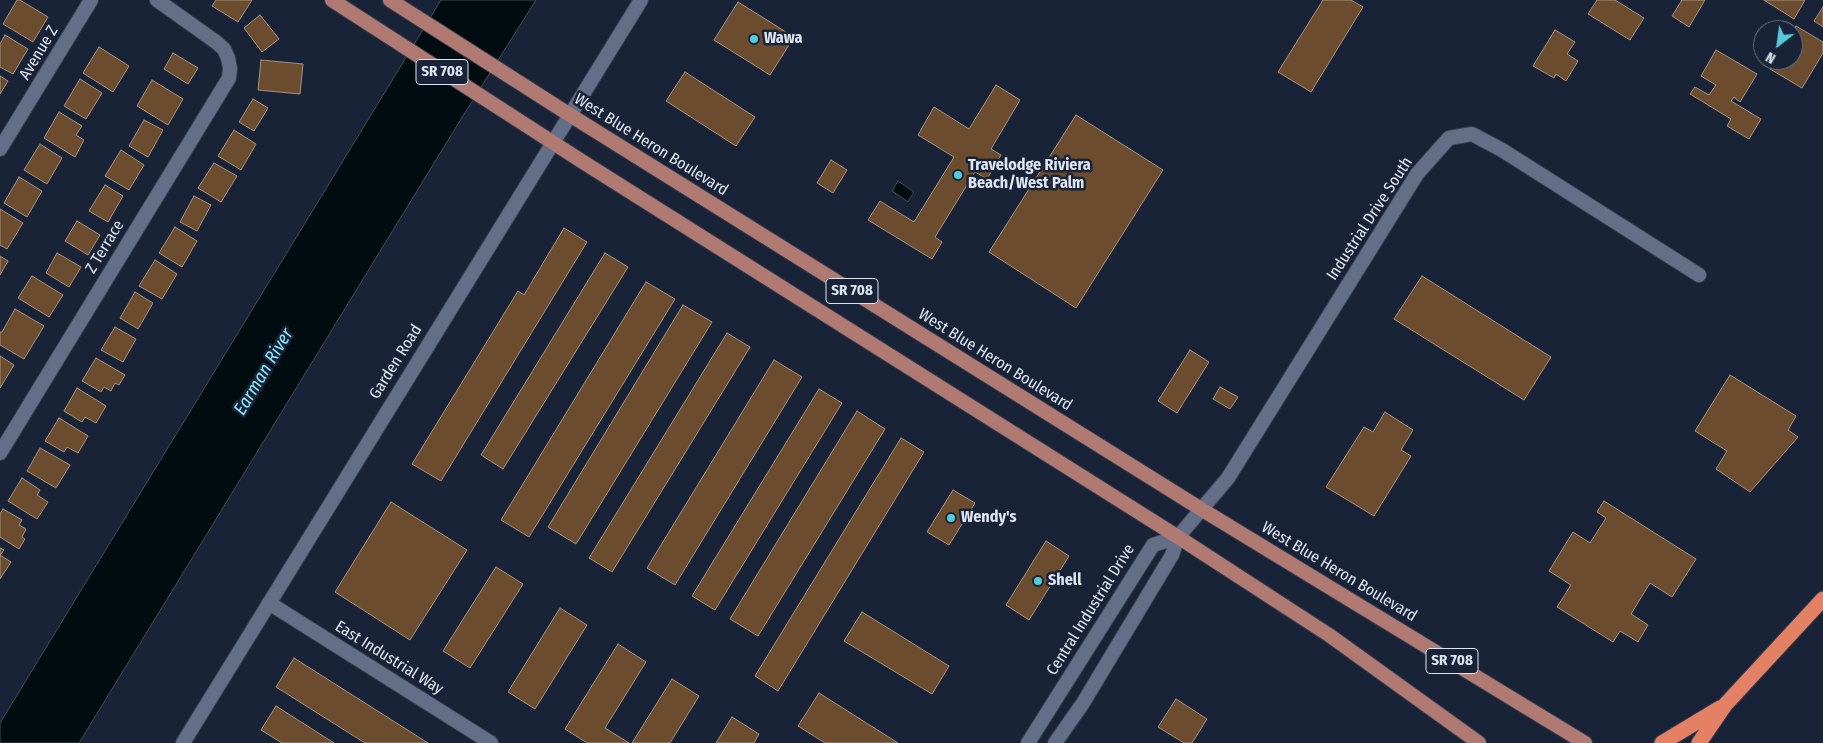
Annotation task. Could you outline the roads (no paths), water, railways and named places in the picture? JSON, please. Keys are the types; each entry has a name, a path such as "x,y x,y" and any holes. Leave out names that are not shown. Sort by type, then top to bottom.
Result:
{"highway":[{"path":"1699,743 1726,705 1823,599"},
{"path":"1662,743 1726,705"}],"main road":[{"name":"SR 708","path":"332,0 552,142 1178,537 1336,640 1479,743"},
{"name":"West Blue Heron Boulevard","path":"390,0 570,115 1201,509 1584,743"}],"street":[{"name":"Avenue Z","path":"0,150 92,0"},
{"name":"Z Terrace","path":"0,452 229,78 230,68 224,49 157,0"},
{"name":"Garden Road","path":"183,743 641,0"},
{"name":"Industrial Drive South","path":"1178,537 1228,478 1417,174 1448,138 1472,134 1502,150 1698,274"},
{"name":"Central Industrial Drive","path":"1028,743 1152,545 1178,537"},
{"path":"1055,743 1083,703 1120,643 1172,555 1178,537"},
{"name":"East Industrial Way","path":"269,603 491,743"}],"water":[{"name":"Earman River","path":"441,0 536,0 79,743 0,743 0,723"},
{"path":"898,181 914,192 908,202 892,191"}],"place":[{"name":"Wawa","path":"754,39"},
{"name":"Travelodge Riviera Beach/West Palm","path":"958,175"},
{"name":"Wendy's","path":"951,518"},
{"name":"Shell","path":"1038,581"}]}
